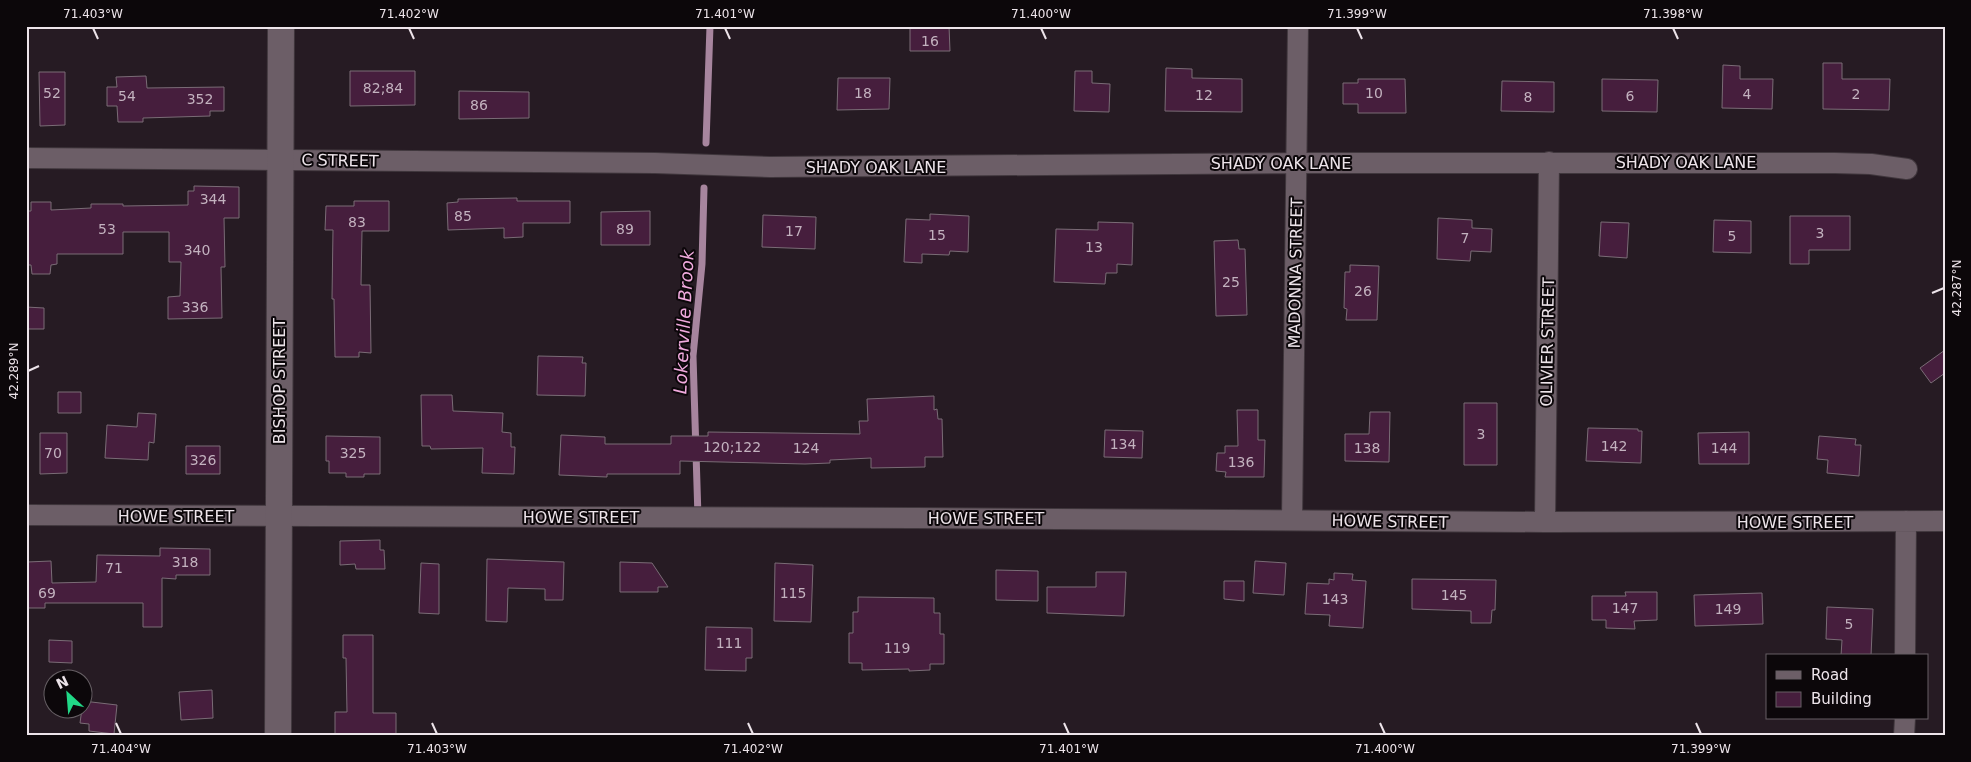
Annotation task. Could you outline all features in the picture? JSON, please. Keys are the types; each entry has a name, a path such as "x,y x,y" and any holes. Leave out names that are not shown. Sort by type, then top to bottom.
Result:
{"street":[{"name":"BISHOP STREET","path":"278,736 281,26"},
{"name":"MADONNA STREET","path":"1292,520 1298,26"},
{"name":"C STREET","path":"26,158 655,164"},
{"name":"OLIVIER STREET","path":"1545,522 1549,162"},
{"name":"SHADY OAK LANE","path":"655,164 780,167 1297,163 1835,162 1871,164 1906,169"},
{"name":"HOWE STREET","path":"26,515 1545,522 1945,521"},
{"path":"1905,654 1906,521"},
{"path":"1904,736 1905,720"}],"building":[{"path":"910,26 949,26 950,51 910,51"},
{"path":"1823,63 1842,63 1842,79 1890,79 1889,110 1823,109"},
{"path":"1723,65 1740,66 1740,79 1773,79 1772,109 1722,108"},
{"path":"1166,68 1192,69 1192,78 1242,79 1242,112 1165,111"},
{"path":"350,71 415,71 415,105 350,106"},
{"path":"1075,71 1092,71 1092,83 1110,84 1109,112 1074,111"},
{"path":"39,72 65,72 65,125 40,126"},
{"path":"146,76 147,88 224,87 224,111 210,111 210,116 143,118 143,122 118,122 117,106 107,106 107,87 117,87 116,77"},
{"path":"838,78 890,78 889,109 837,110"},
{"path":"1358,79 1405,79 1406,113 1358,113 1358,104 1343,104 1343,83 1358,83"},
{"path":"1602,79 1658,80 1657,112 1602,111"},
{"path":"1502,81 1554,82 1554,112 1501,111"},
{"path":"459,91 529,92 529,118 459,119"},
{"path":"194,186 239,187 239,218 224,218 225,267 221,267 222,318 168,319 168,297 180,296 181,262 169,262 169,232 123,232 123,254 57,254 57,264 51,265 50,274 32,274 31,265 26,265 26,211 31,211 31,202 51,202 51,210 91,208 91,204 123,204 123,206 188,205 188,191 194,191"},
{"path":"517,198 517,201 570,201 570,223 523,223 523,237 504,238 504,228 448,230 447,203 458,202 458,199"},
{"path":"354,201 389,201 389,231 362,231 361,285 370,285 371,353 359,352 359,357 335,357 334,299 332,299 333,230 325,230 326,206 354,206"},
{"path":"650,211 650,245 601,245 601,212"},
{"path":"930,214 969,216 968,252 950,251 949,255 922,254 922,263 904,262 906,219 930,220"},
{"path":"763,215 816,217 815,249 762,247"},
{"path":"1790,216 1850,216 1850,250 1809,250 1809,264 1790,264"},
{"path":"1438,218 1472,220 1472,228 1492,229 1491,252 1471,251 1470,261 1437,259"},
{"path":"1714,220 1751,221 1751,253 1713,252"},
{"path":"1098,222 1133,223 1132,265 1117,264 1117,273 1106,273 1105,284 1054,282 1056,229 1098,230"},
{"path":"1601,222 1629,223 1627,258 1599,256"},
{"path":"1238,240 1239,249 1245,249 1247,315 1216,316 1214,241"},
{"path":"1350,265 1379,266 1377,320 1346,320 1347,309 1344,308 1345,272 1350,272"},
{"path":"26,307 44,308 44,329 26,329"},
{"path":"1945,350 1945,373 1931,383 1920,368"},
{"path":"538,356 583,357 582,363 586,363 585,396 537,395"},
{"path":"58,392 81,392 81,413 58,413"},
{"path":"421,395 452,395 453,411 503,413 502,432 511,433 511,447 515,447 514,474 482,473 483,448 431,449 430,446 422,446"},
{"path":"934,396 934,410 937,409 938,419 942,419 943,457 925,457 925,467 871,468 871,458 830,460 830,463 805,464 680,461 680,474 607,474 607,477 559,475 561,435 605,437 605,444 671,444 671,436 708,436 708,432 860,434 859,421 868,421 867,399"},
{"path":"1464,403 1497,403 1497,465 1464,465"},
{"path":"1237,410 1258,410 1258,440 1265,440 1264,477 1225,477 1226,472 1216,471 1217,453 1225,453 1225,446 1238,446"},
{"path":"1370,412 1390,412 1389,462 1345,461 1345,434 1369,434"},
{"path":"138,413 156,414 154,443 149,442 148,460 105,458 107,425 137,427"},
{"path":"1588,428 1638,429 1638,431 1642,431 1641,463 1586,461"},
{"path":"1105,430 1143,431 1142,458 1104,457"},
{"path":"1749,432 1749,464 1699,464 1698,433"},
{"path":"40,433 67,433 67,473 40,474"},
{"path":"326,436 380,437 380,474 364,474 364,477 346,477 346,473 329,473 329,461 326,461"},
{"path":"1819,436 1856,439 1855,445 1861,445 1859,476 1827,473 1828,460 1817,459"},
{"path":"186,446 220,446 220,474 186,474"},
{"path":"380,540 380,550 384,550 385,569 356,569 355,564 340,565 340,541"},
{"path":"160,548 210,549 210,575 176,575 176,579 162,578 162,627 143,627 143,603 45,603 45,608 28,608 27,562 51,561 52,583 96,582 97,555 160,556"},
{"path":"487,559 564,562 563,600 545,600 545,589 508,588 507,622 486,621"},
{"path":"1255,561 1286,563 1284,595 1253,593"},
{"path":"620,562 652,563 668,587 658,587 658,592 620,592"},
{"path":"421,563 439,564 439,614 419,613"},
{"path":"775,563 813,565 811,622 774,621"},
{"path":"996,570 1038,571 1038,601 996,600"},
{"path":"1096,572 1126,572 1124,616 1047,613 1047,587 1096,587"},
{"path":"1334,573 1353,574 1352,580 1366,581 1363,628 1329,626 1330,615 1305,614 1307,583 1329,584 1329,579 1334,580"},
{"path":"1412,579 1496,580 1495,610 1492,610 1491,623 1471,623 1471,611 1412,609"},
{"path":"1224,581 1244,581 1244,601 1224,599"},
{"path":"1625,592 1657,592 1657,620 1634,621 1635,629 1606,628 1606,620 1592,620 1592,596 1626,596"},
{"path":"1762,593 1763,624 1695,626 1694,595"},
{"path":"858,597 934,598 934,613 940,613 940,634 944,634 944,664 930,664 930,670 909,671 909,669 862,670 862,663 849,663 849,633 853,633 853,612 858,612"},
{"path":"1827,607 1873,609 1871,654 1841,654 1842,640 1826,639"},
{"path":"706,627 752,628 752,658 746,658 746,671 705,670"},
{"path":"343,635 373,635 373,713 396,713 396,736 335,736 335,712 347,712 346,658 343,658"},
{"path":"49,640 72,641 72,663 49,662"},
{"path":"212,690 213,718 181,720 179,692"},
{"path":"92,702 117,705 114,734 89,731 89,724 80,723 80,720 92,720"}],"waterway":[{"name":"Lokerville Brook","path":"706,143 710,26"},
{"name":"Lokerville Brook","path":"698,517 693,356 702,264 704,188"}]}
